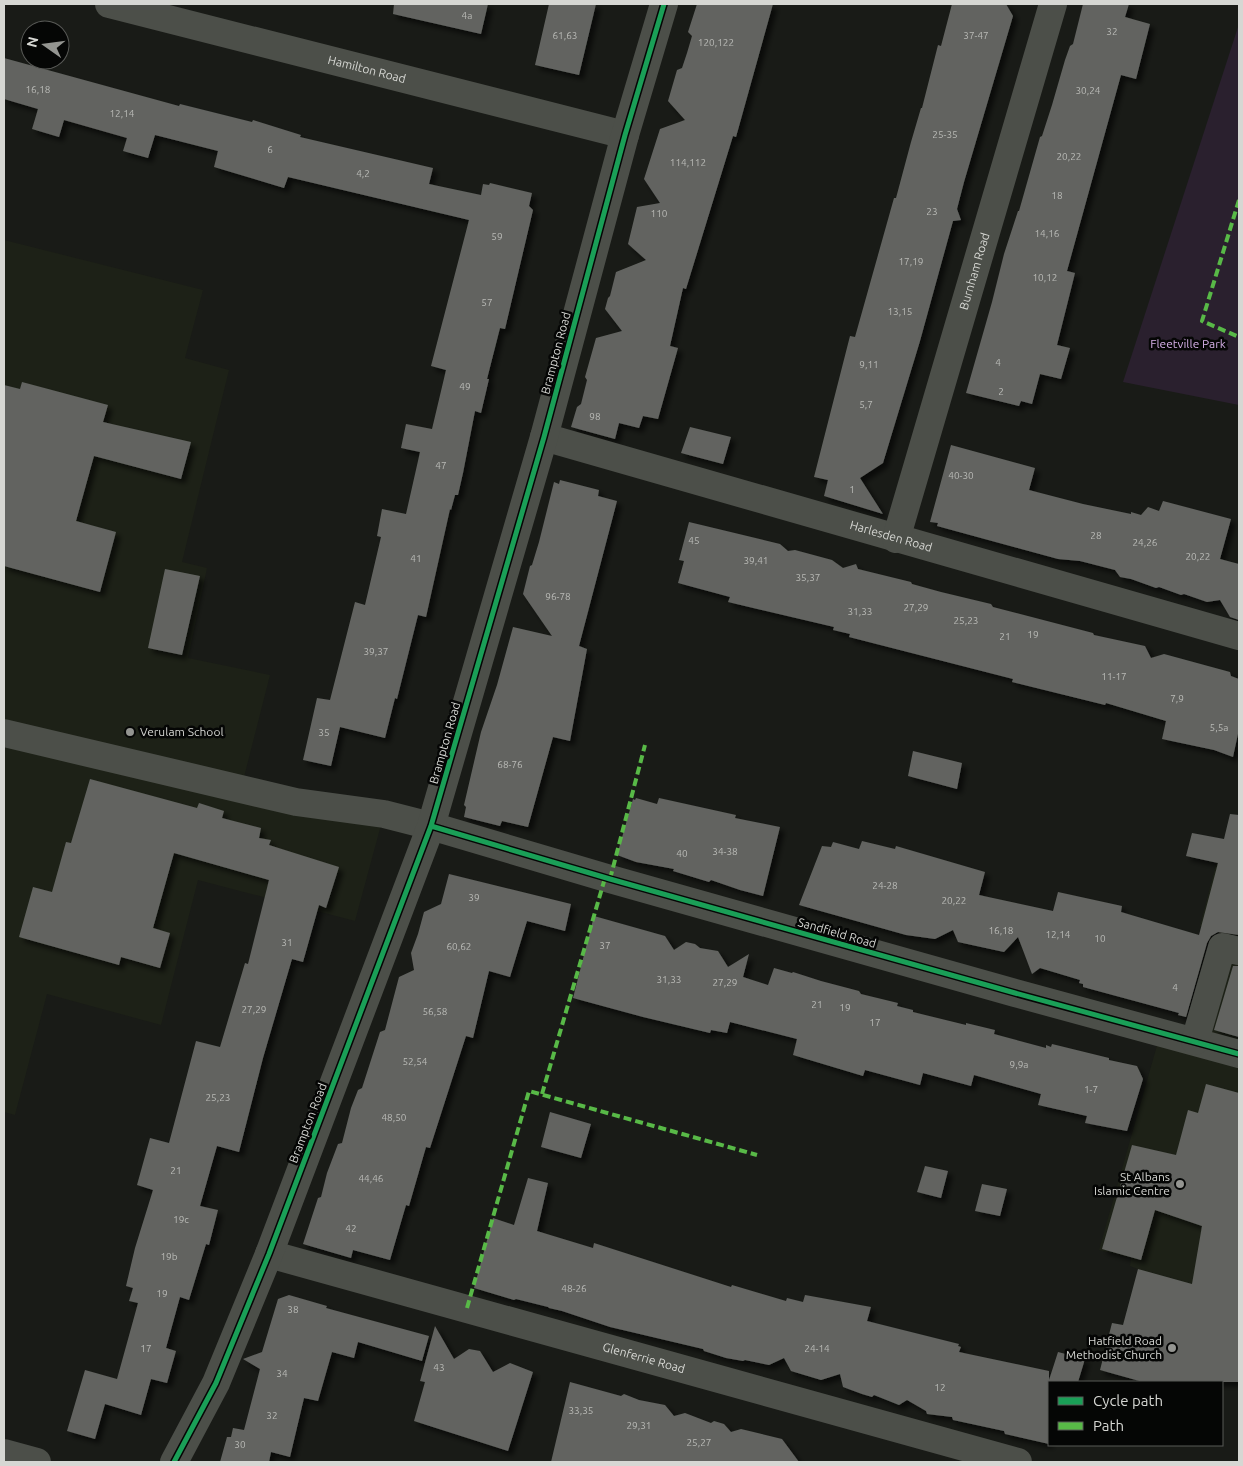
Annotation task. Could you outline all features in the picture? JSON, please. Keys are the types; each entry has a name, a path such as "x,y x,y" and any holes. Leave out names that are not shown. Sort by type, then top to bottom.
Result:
{"street":[{"name":"Hamilton Road","path":"109,4 624,135"},
{"name":"Brampton Road","path":"174,1462 216,1384 269,1254 431,826 544,438 624,135 664,4"},
{"name":"Burnham Road","path":"896,538 1053,4"},
{"name":"Harlesden Road","path":"544,438 1239,636"},
{"name":"Sandfield Road","path":"4,733 296,802 384,814 431,826 610,879 1239,1054"},
{"path":"1195,1041 1222,947 1239,951"},
{"name":"Glenferrie Road","path":"269,1254 1018,1462"},
{"path":"4,1453 37,1462"}],"shaded area":[{"name":"Verulam School","path":"4,240 203,290 185,358 229,370 182,562 207,568 188,658 270,675 241,789 384,814 355,921 198,880 161,1025 47,994 15,1115 4,1112"},
{"path":"1221,845 1239,850 1239,1297 1138,1269 1130,1266 1131,1258 1099,1250 1158,1042 1186,1050 1220,930 1200,926"}],"green space":[{"name":"Fleetville Park","path":"1239,24 1239,405 1123,382"}],"building":[{"path":"394,4 488,4 481,34 393,14"},
{"path":"549,4 596,4 579,75 535,65"},
{"path":"697,4 773,4 736,137 733,136 686,289 683,288 670,346 678,348 658,419 643,416 639,428 619,423 615,439 571,427 577,407 581,404 587,380 585,377 596,338 622,331 605,309 616,272 646,260 628,244 637,207 660,203 644,179 660,129 685,120 668,101 677,70 682,68 687,53 692,36 688,32"},
{"path":"952,4 1006,4 1013,16 957,209 961,220 953,221 920,341 883,463 860,478 883,514 824,496 828,480 814,477 850,336 855,337 894,198 896,198 922,108 938,45 941,46"},
{"path":"1083,4 1129,4 1125,17 1150,24 1136,79 1121,75 1067,271 1075,273 1057,345 1070,348 1061,379 1040,374 1032,404 1021,401 1019,406 966,393 1004,254 1065,60 1070,46 1073,44"},
{"path":"4,58 20,62 20,70 48,70 179,106 180,104 252,122 253,120 301,135 300,137 433,168 429,184 481,195 483,184 489,185 490,183 532,193 529,206 533,210 505,329 500,328 487,379 489,379 481,413 475,411 458,495 455,495 450,509 426,617 418,615 385,738 340,727 331,766 303,760 317,698 330,700 355,602 365,605 381,537 377,536 382,509 406,514 420,452 401,448 406,424 432,429 446,370 431,366 469,220 288,177 284,188 214,167 218,151 155,135 148,158 123,151 127,138 64,120 59,137 32,129 38,109 4,99"},
{"path":"22,382 108,405 103,422 191,442 181,479 94,456 76,521 116,532 100,592 4,566 4,385 20,389"},
{"path":"690,427 731,437 723,464 681,453"},
{"path":"951,445 1035,468 1029,490 1131,514 1131,512 1141,515 1148,507 1159,511 1163,501 1231,519 1220,559 1239,564 1239,620 1230,617 1220,600 1207,602 1120,577 1115,570 1080,561 1058,559 937,526 938,523 930,522"},
{"path":"560,480 599,490 598,496 617,501 579,646 587,649 570,741 553,737 528,827 502,821 500,826 464,817 466,807 464,805 481,732 497,685 513,627 552,636 523,594 530,566 532,565 539,542 554,482 559,484"},
{"path":"689,522 780,544 788,551 795,550 832,560 843,568 856,564 858,569 991,604 993,607 1093,633 1094,635 1145,646 1151,658 1164,654 1230,672 1231,676 1239,679 1239,729 1233,757 1214,750 1162,739 1166,721 1106,703 1105,705 1012,682 1013,679 849,637 850,634 833,630 834,627 728,602 730,597 678,583 684,561 679,560"},
{"path":"165,569 200,576 182,655 148,648"},
{"path":"913,751 962,763 957,789 908,776"},
{"path":"90,779 197,808 199,803 224,811 222,818 261,828 259,838 271,840 269,845 339,867 326,908 319,905 303,962 292,959 263,1058 239,1152 217,1146 200,1206 218,1210 209,1245 206,1244 189,1300 180,1297 166,1348 176,1351 167,1383 151,1379 141,1415 105,1404 95,1439 67,1431 85,1370 117,1379 138,1303 129,1301 133,1288 126,1286 135,1248 153,1190 137,1185 150,1138 169,1143 196,1041 220,1047 245,963 248,964 269,880 174,853 153,928 170,933 160,968 121,957 119,965 19,937 33,887 52,892 66,842 71,843"},
{"path":"636,798 657,804 659,798 736,815 735,818 780,827 763,896 711,880 709,882 673,871 674,869 636,862 617,855 633,799 635,800"},
{"path":"1230,814 1239,815 1239,935 1218,932 1211,936 1207,943 1186,1017 1178,1015 1179,1013 1083,987 1083,984 1079,983 1080,980 1040,968 1032,974 1018,937 1004,952 958,942 953,930 935,939 906,935 799,905 822,846 831,847 833,842 859,849 862,841 895,849 896,846 985,872 979,895 1053,911 1058,892 1122,906 1121,912 1199,935 1218,863 1186,856 1192,833 1224,839"},
{"path":"449,874 571,904 565,931 527,921 510,977 489,971 473,1038 466,1036 430,1148 426,1147 409,1206 406,1205 390,1260 353,1250 351,1258 303,1244 338,1144 342,1143 351,1108 358,1090 362,1088 380,1032 385,1030 399,977 414,970 411,953 424,912 441,904"},
{"path":"594,916 665,936 674,950 686,942 695,944 700,948 718,951 728,967 749,954 743,977 768,985 774,968 793,972 859,991 861,994 898,1003 897,1006 913,1010 913,1012 995,1030 994,1034 1046,1048 1046,1045 1051,1047 1052,1044 1137,1066 1143,1079 1127,1131 1085,1123 1087,1116 1038,1105 1041,1094 974,1075 971,1086 923,1073 920,1085 865,1070 863,1076 793,1055 797,1039 730,1022 727,1033 711,1030 710,1033 573,998"},
{"path":"1233,966 1239,966 1239,1037 1214,1030"},
{"path":"1206,1084 1239,1093 1239,1382 1139,1381 1100,1370 1112,1323 1123,1325 1138,1269 1192,1284 1202,1226 1155,1210 1141,1260 1102,1249 1132,1145 1176,1155 1188,1110 1198,1113"},
{"path":"550,1112 591,1124 581,1158 541,1147"},
{"path":"925,1166 948,1171 941,1198 917,1192"},
{"path":"528,1178 548,1183 537,1231 593,1248 594,1243 731,1287 732,1285 786,1301 787,1298 803,1302 805,1295 871,1307 867,1321 959,1344 958,1346 961,1347 959,1352 1049,1371 1049,1380 1058,1352 1085,1359 1078,1381 1048,1381 1048,1444 1005,1434 1004,1431 953,1420 952,1417 927,1414 926,1411 907,1400 899,1405 874,1395 872,1397 862,1394 843,1387 840,1374 821,1380 791,1371 784,1358 769,1365 726,1358 703,1349 610,1327 562,1311 474,1288 493,1218 514,1225"},
{"path":"982,1184 1007,1189 1000,1216 975,1211"},
{"path":"289,1295 327,1306 326,1308 429,1336 422,1361 358,1342 354,1358 332,1352 318,1401 304,1398 290,1457 271,1452 269,1462 220,1462 227,1437 231,1437 233,1428 244,1430 260,1369 243,1359 262,1352 278,1299"},
{"path":"435,1326 454,1359 469,1349 480,1351 493,1372 510,1363 533,1372 508,1451 414,1421 425,1382 420,1381"},
{"path":"570,1382 621,1396 624,1394 639,1400 665,1405 674,1416 685,1413 711,1423 714,1421 724,1424 731,1432 741,1429 782,1439 799,1462 551,1462"}],"marked path":[{"path":"1239,200 1202,321 1239,337"},
{"path":"610,879 645,745"},
{"path":"542,1094 605,878"},
{"path":"467,1308 529,1091 757,1155"}],"cycle path":[{"path":"174,1462 216,1383 269,1254 431,826 544,437 625,135 664,4"},
{"path":"431,826 610,879 1239,1054"}],"place":[{"name":"Verulam School","path":"130,732"},
{"name":"St Albans Islamic Centre","path":"1180,1184"},
{"name":"Hatfield Road Methodist Church","path":"1172,1348"}]}
